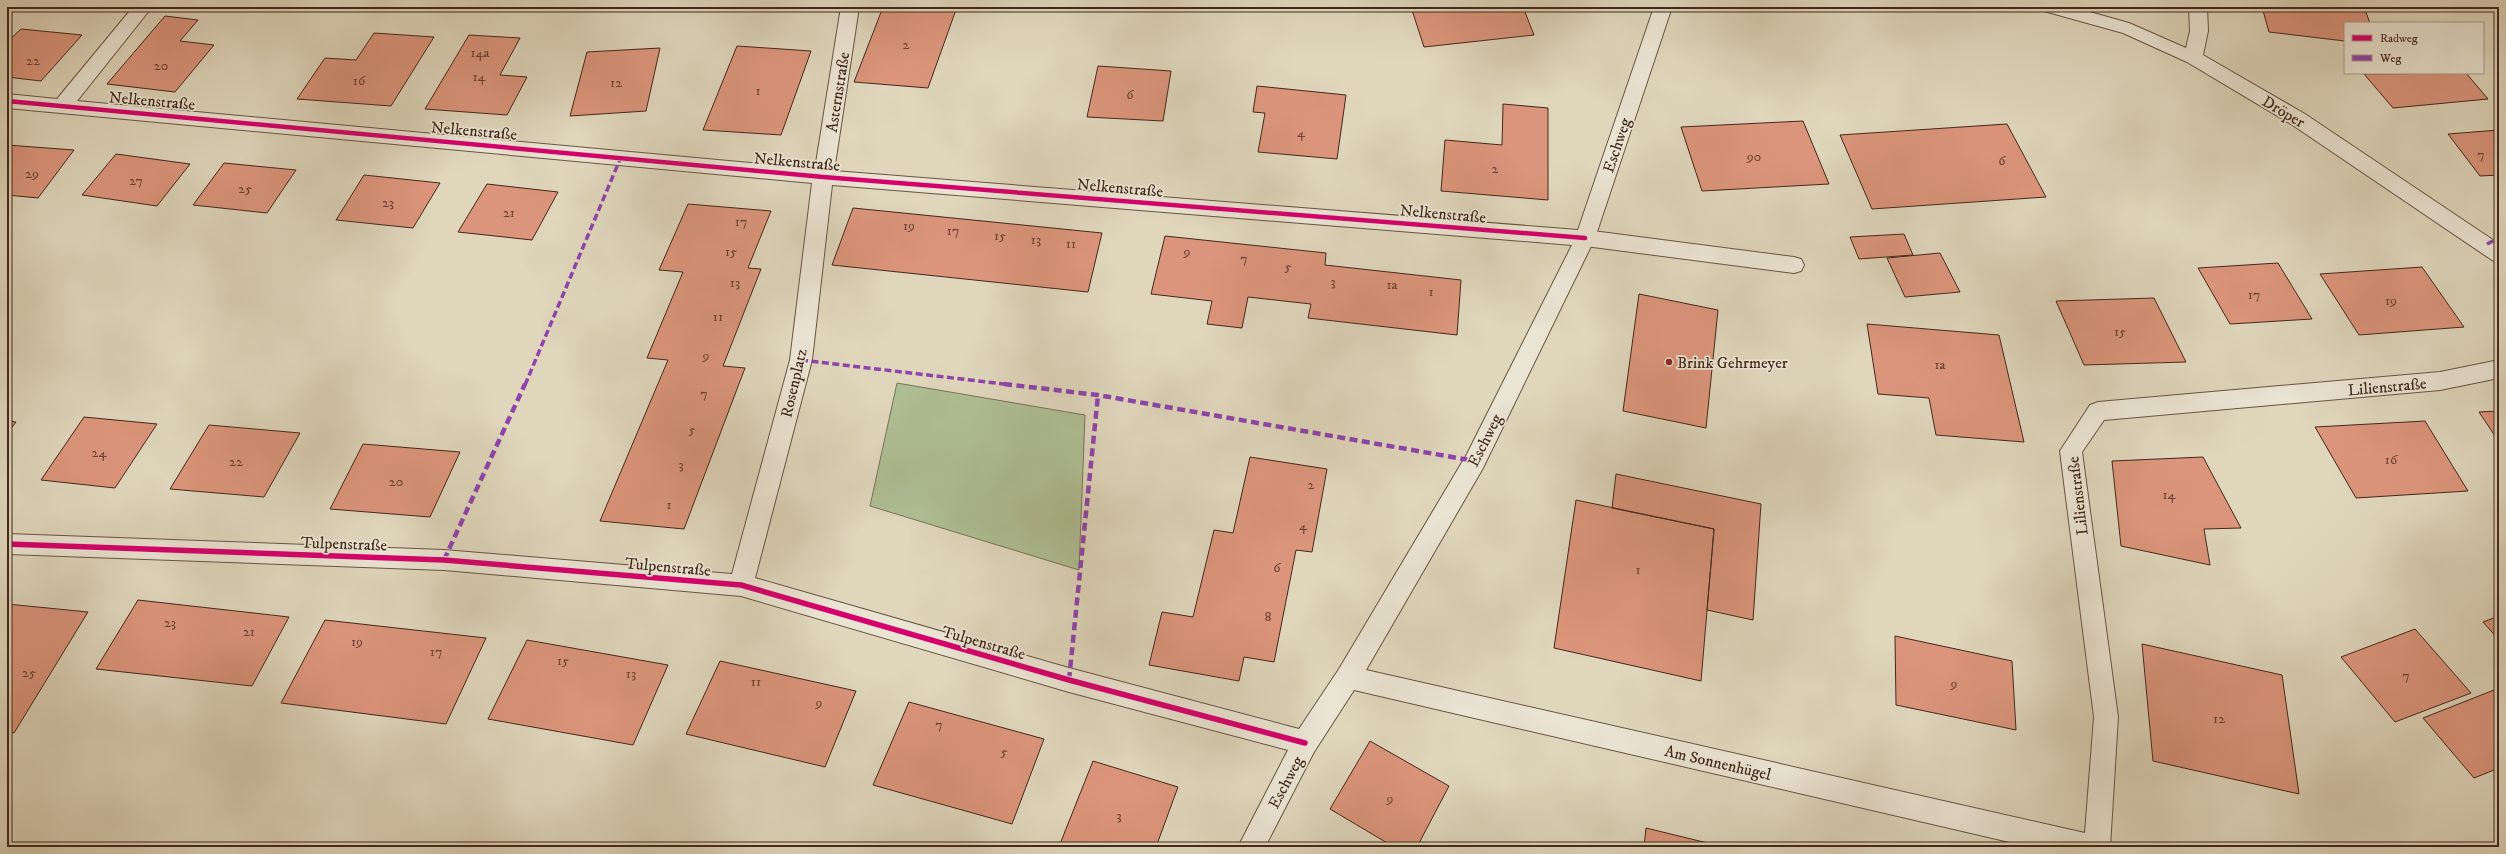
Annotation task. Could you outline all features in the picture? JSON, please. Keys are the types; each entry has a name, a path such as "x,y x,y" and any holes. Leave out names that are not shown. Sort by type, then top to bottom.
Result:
{"street":[{"path":"63,105 143,7"},
{"name":"Asternstraße","path":"823,177 850,7"},
{"name":"Eschweg","path":"1251,847 1305,744 1348,677 1475,461 1585,238 1663,7"},
{"name":"Dröper","path":"2050,7 2129,29 2193,58 2298,119 2499,254"},
{"path":"2193,58 2199,31 2198,7"},
{"name":"Nelkenstraße","path":"7,101 63,105 823,177 1585,238 1794,265"},
{"name":"Rosenplatz","path":"742,585 801,360 823,177"},
{"name":"Lilienstraße","path":"2097,847 2106,717 2071,451 2098,411 2440,381 2499,369"},
{"name":"Tulpenstraße","path":"7,544 444,560 742,585 1069,680 1305,744"},
{"name":"Am Sonnenhügel","path":"1348,677 2088,847"}],"green space":[{"path":"897,383 1085,415 1079,570 870,506"}],"building":[{"path":"883,7 957,7 928,88 854,82"},
{"path":"1411,7 1523,7 1534,35 1424,47"},
{"path":"2262,7 2364,7 2370,22 2344,22 2344,41 2269,32"},
{"path":"165,16 198,20 180,41 214,45 175,92 107,84"},
{"path":"21,29 82,35 41,81 7,77 7,42"},
{"path":"374,33 434,37 391,106 297,99 325,58 356,60"},
{"path":"469,35 520,38 500,75 527,77 507,115 425,109"},
{"path":"737,46 811,51 781,135 703,130"},
{"path":"660,48 646,111 570,116 587,52"},
{"path":"1098,66 1171,71 1163,121 1087,117"},
{"path":"2364,74 2467,74 2488,99 2393,108"},
{"path":"1257,86 1346,95 1337,159 1258,152 1265,113 1253,112"},
{"path":"1503,104 1548,108 1548,200 1441,191 1445,140 1502,145"},
{"path":"1803,121 1829,184 1702,191 1681,127"},
{"path":"2007,124 2046,197 1872,209 1840,135"},
{"path":"2499,130 2499,175 2480,176 2448,134"},
{"path":"7,145 74,150 38,198 7,195"},
{"path":"116,154 190,164 157,206 82,195"},
{"path":"224,163 296,170 267,213 193,205"},
{"path":"364,175 440,183 413,228 336,220"},
{"path":"487,184 558,192 532,240 458,232"},
{"path":"688,204 771,211 748,268 761,269 723,366 745,368 684,529 600,521 668,360 647,358 683,272 659,270"},
{"path":"853,208 1102,233 1088,292 832,265"},
{"path":"1904,234 1913,255 1859,259 1850,237"},
{"path":"1165,236 1326,253 1325,265 1461,280 1457,335 1308,318 1311,304 1248,297 1242,328 1207,324 1212,301 1151,294"},
{"path":"1940,253 1960,292 1905,297 1887,258"},
{"path":"2278,263 2312,319 2230,324 2198,268"},
{"path":"2422,267 2464,327 2359,335 2320,274"},
{"path":"1639,294 1718,310 1706,428 1623,411"},
{"path":"2154,298 2186,362 2084,365 2056,301"},
{"path":"1867,324 1999,335 2024,442 1936,435 1929,398 1878,394"},
{"path":"2499,411 2499,442 2479,412"},
{"path":"84,417 157,424 115,488 41,480"},
{"path":"7,421 16,422 7,434"},
{"path":"2425,421 2468,491 2356,498 2315,427"},
{"path":"209,425 300,433 264,497 170,489"},
{"path":"363,444 460,452 430,517 330,509"},
{"path":"1250,457 1327,469 1312,552 1296,550 1274,662 1244,657 1239,681 1149,665 1162,612 1193,617 1214,530 1233,533"},
{"path":"2203,457 2241,528 2204,529 2210,565 2121,546 2112,461"},
{"path":"1616,474 1761,504 1753,620 1707,610 1714,529 1612,508"},
{"path":"1576,500 1714,529 1701,681 1554,648"},
{"path":"138,600 289,617 252,686 96,669"},
{"path":"7,604 88,612 14,733 7,732"},
{"path":"2499,616 2499,640 2483,622"},
{"path":"325,620 486,638 446,724 281,703"},
{"path":"2415,629 2471,693 2395,722 2341,657"},
{"path":"1895,636 2012,661 2016,730 1896,705"},
{"path":"527,640 668,665 633,745 488,719"},
{"path":"2142,644 2282,675 2299,794 2153,761"},
{"path":"720,661 856,691 825,767 686,734"},
{"path":"2499,688 2499,768 2474,778 2423,718"},
{"path":"909,702 1044,739 1012,824 873,785"},
{"path":"1370,741 1449,786 1417,847 1394,847 1330,809"},
{"path":"1093,761 1178,787 1156,847 1070,847 1060,844"},
{"path":"1646,828 1724,847 1644,847"}],"marked path":[{"path":"444,560 546,339 621,157"},
{"path":"2487,244 2499,238"},
{"path":"801,360 1098,395 1475,461"},
{"path":"1069,680 1098,395"}],"cycle path":[{"path":"7,101 823,177 1585,238"},
{"path":"7,544 444,560 741,585 1069,680 1305,743"}],"place":[{"name":"Brink Gehrmeyer","path":"1669,362"}]}
